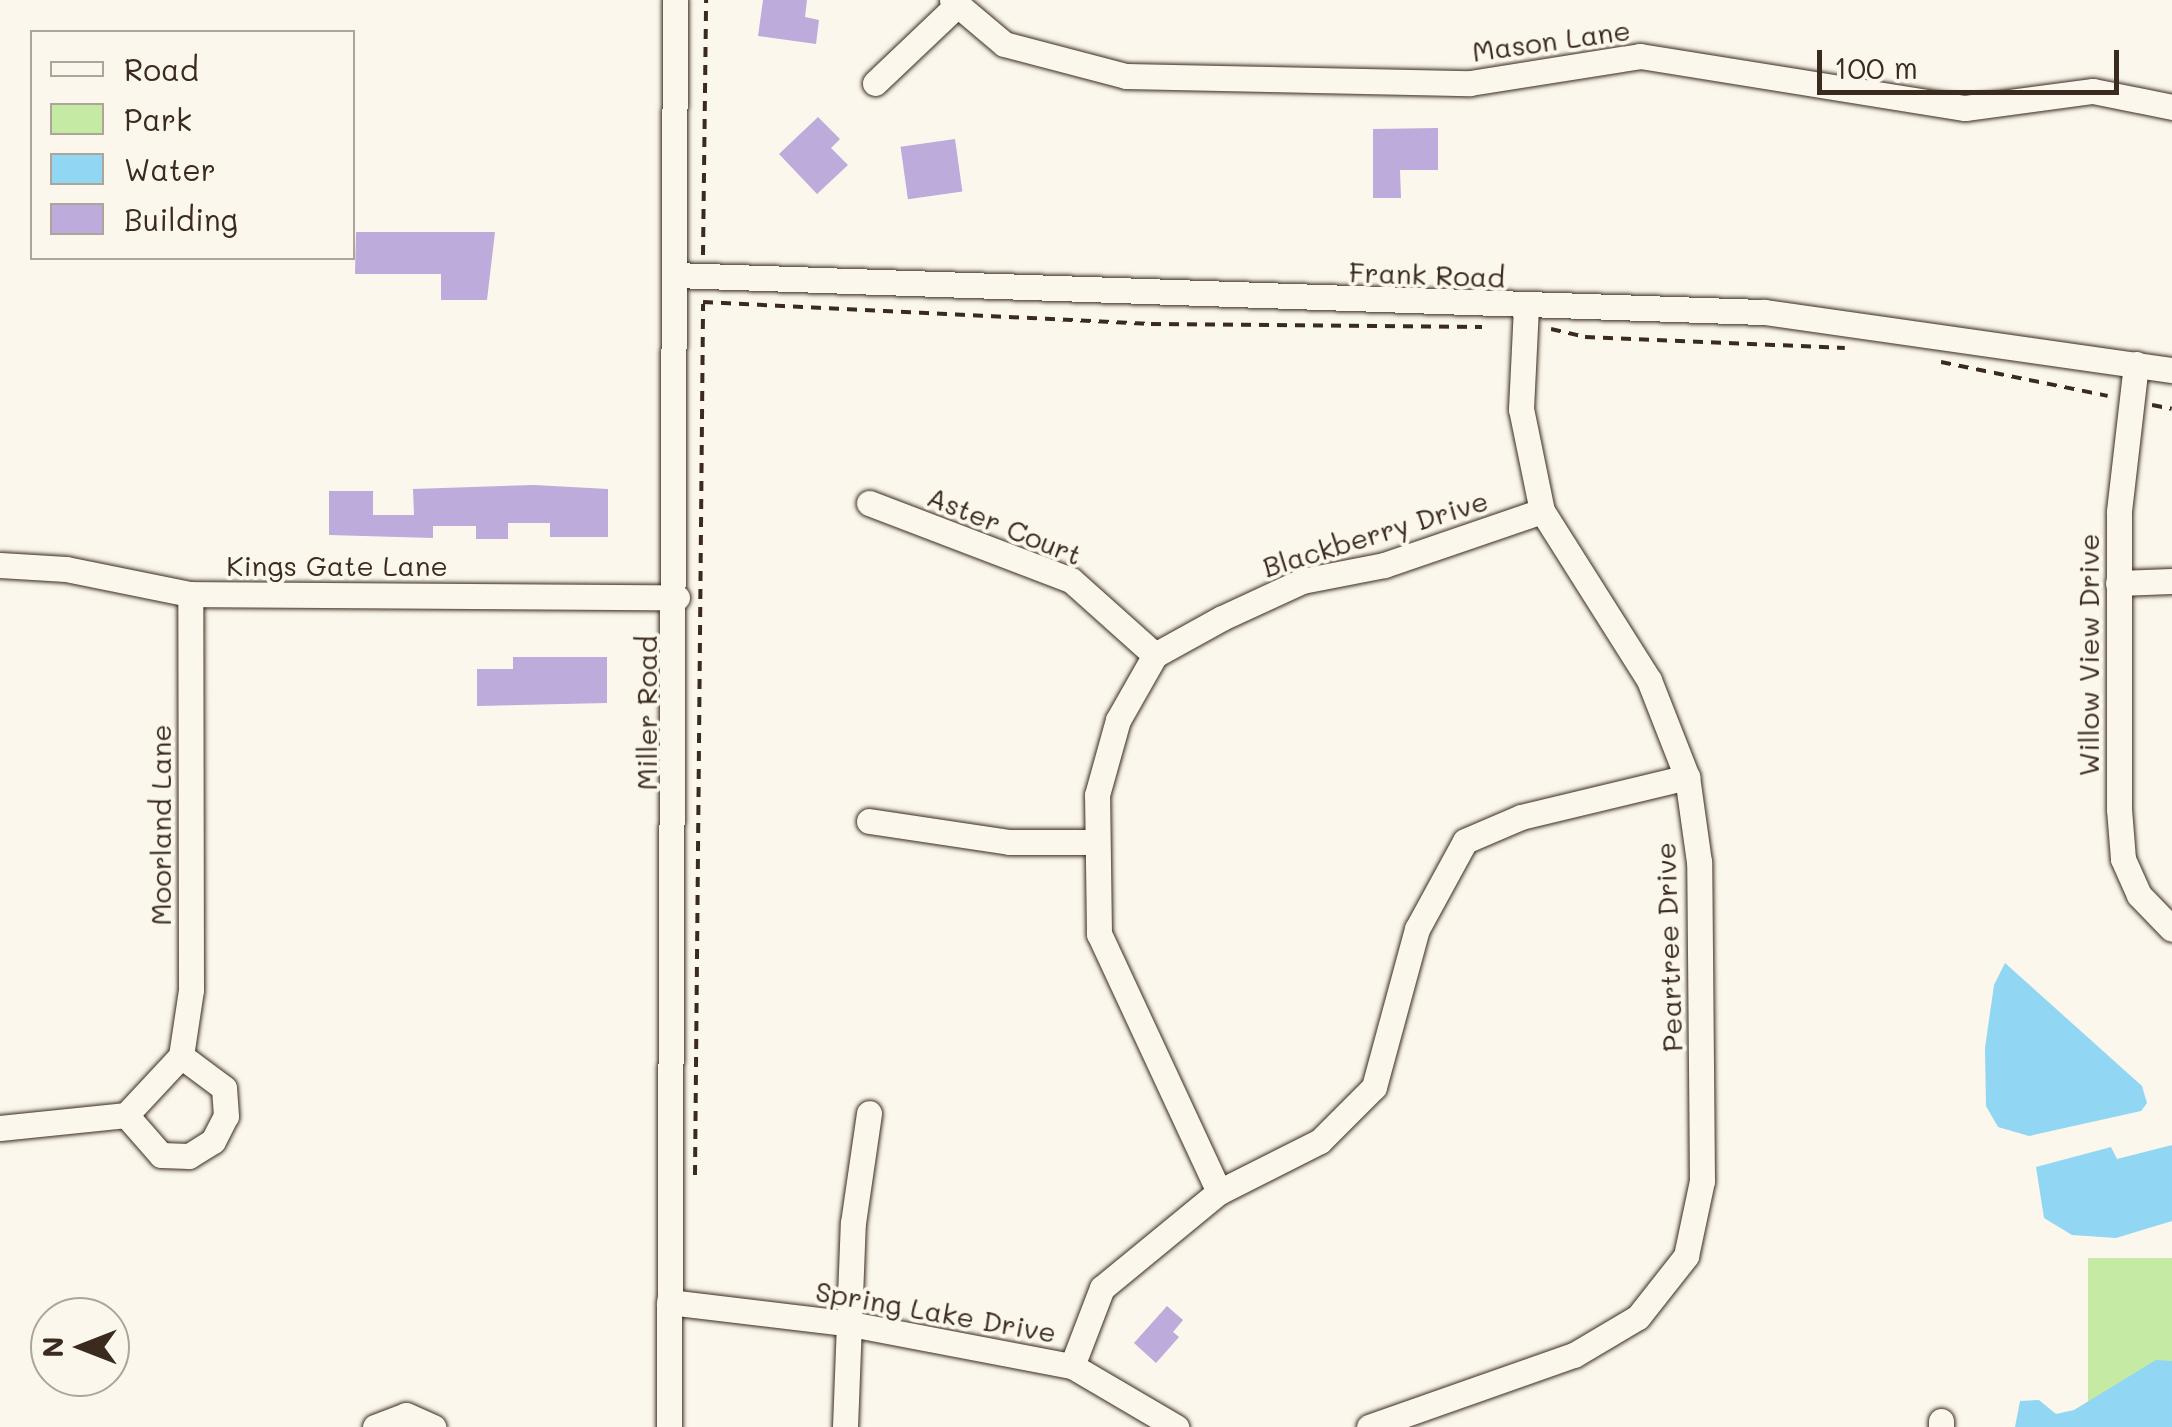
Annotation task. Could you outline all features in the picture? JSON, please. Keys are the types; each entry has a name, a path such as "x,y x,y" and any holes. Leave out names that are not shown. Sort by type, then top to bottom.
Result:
{"street":[{"name":"Miller Road","path":"668,1427 677,597 675,0"},
{"path":"875,82 954,3"},
{"name":"Mason Lane","path":"954,3 1004,44 1126,76 1453,84 1640,56 1949,107 2093,91 2172,107"},
{"name":"Frank Road","path":"675,275 703,289 1526,317 1764,312 2172,370"},
{"name":"Peartree Drive","path":"1369,1427 1574,1355 1638,1318 1686,1256 1702,1181 1700,862 1687,777 1649,680 1542,511 1521,409 1526,317"},
{"name":"Willow View Drive","path":"2136,364 2118,583 2122,860 2139,896 2172,929"},
{"name":"Aster Court","path":"869,503 1071,580 1156,655"},
{"name":"Blackberry Drive","path":"1156,655 1302,581 1384,564 1542,511"},
{"name":"Kings Gate Lane","path":"0,565 66,568 190,594 677,597"},
{"path":"2118,583 2172,581"},
{"name":"Moorland Lane","path":"181,1056 191,990 190,594"},
{"path":"1156,655 1102,760 1097,842 1099,934 1219,1192"},
{"path":"1072,1366 1102,1288 1219,1192 1320,1141 1374,1087 1417,929 1465,840 1521,816 1687,777"},
{"path":"869,821 1009,842 1097,842"},
{"path":"0,1128 126,1115 181,1056 224,1088 226,1116 213,1141 189,1156 162,1156 126,1115"},
{"path":"845,1427 846,1323 869,1113"},
{"name":"Spring Lake Drive","path":"669,1302 846,1323 1072,1366 1176,1427"},
{"path":"376,1427 406,1415 433,1427"}],"path":[{"path":"694,1186 706,0"},
{"path":"703,289 1132,323 1526,317 1584,337 1814,351 1858,344"},
{"path":"1928,359 2172,408"}],"green space":[{"path":"2088,1258 2172,1258 2172,1427 2088,1427"}],"water":[{"path":"2005,963 2142,1086 2147,1103 2141,1111 2029,1136 1998,1127 1986,1106 1985,1048 1994,985"},
{"path":"2172,1145 2172,1221 2116,1238 2072,1235 2044,1218 2036,1167 2111,1147 2117,1159"},
{"path":"2156,1360 2172,1361 2172,1427 2015,1427 2020,1401 2039,1400 2056,1414 2074,1410"}],"building":[{"path":"763,0 807,0 805,17 819,20 816,44 758,36"},
{"path":"818,117 840,139 831,148 848,165 817,194 779,154"},
{"path":"1438,128 1438,170 1400,170 1401,198 1373,198 1373,129"},
{"path":"955,139 962,191 908,199 901,147"},
{"path":"356,232 495,232 487,300 441,300 441,274 355,274"},
{"path":"534,485 608,489 608,537 550,537 550,523 508,523 508,539 476,539 476,526 433,526 433,538 329,535 329,491 373,491 373,515 414,515 413,489"},
{"path":"513,657 607,657 607,703 477,706 477,669 513,669"},
{"path":"1167,1306 1183,1320 1173,1332 1179,1337 1156,1363 1134,1343"}]}
